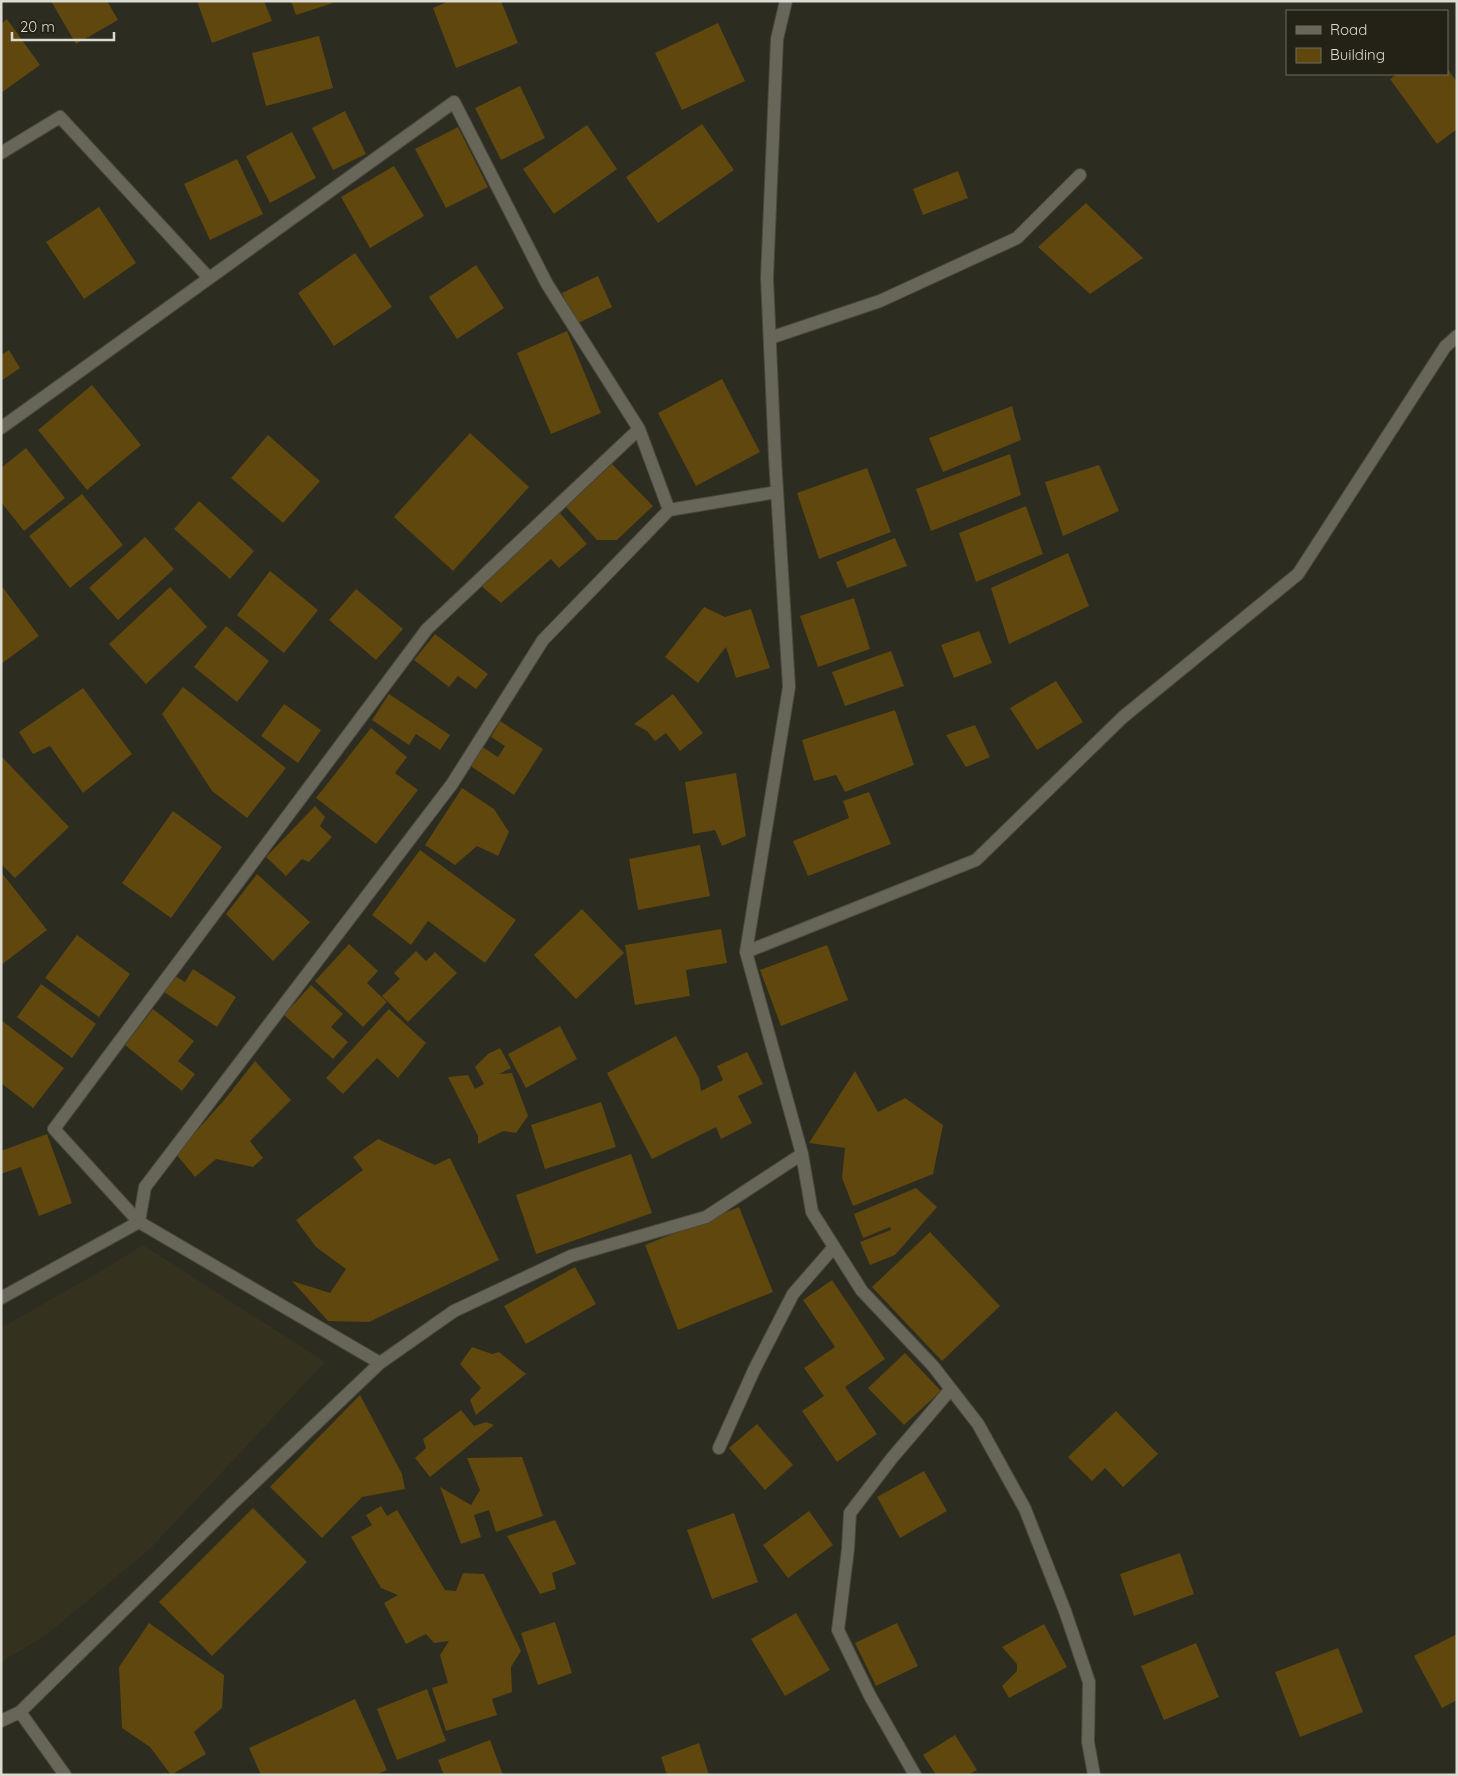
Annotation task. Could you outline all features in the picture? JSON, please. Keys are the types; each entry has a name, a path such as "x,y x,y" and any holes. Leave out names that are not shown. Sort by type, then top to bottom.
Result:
{"street":[{"path":"786,1 777,39 767,278 777,492 789,687 746,952 802,1154 812,1212 862,1291 933,1366 978,1424 1025,1509 1065,1611 1089,1682 1088,1742 1094,1775"},
{"path":"1,428 454,102 547,284 639,429 669,510"},
{"path":"1,153 60,117 209,278"},
{"path":"770,338 880,301 1017,238 1080,175"},
{"path":"746,952 976,860 1123,717 1298,574 1445,347 1457,336"},
{"path":"380,1363 139,1222 54,1129 427,629 639,429"},
{"path":"139,1222 145,1187 452,784 543,640 669,510 777,492"},
{"path":"1,1720 20,1712 226,1510 380,1363 454,1310 572,1256 706,1217 802,1154"},
{"path":"1,1298 139,1222"},
{"path":"718,1448 754,1370 793,1294 834,1247"},
{"path":"915,1775 870,1696 838,1630 848,1549 850,1513 892,1458 951,1389"},
{"path":"20,1712 65,1775"}],"shaded area":[{"path":"143,1245 325,1362 150,1549 46,1635 1,1662 1,1328"}],"building":[{"path":"51,1 107,1 118,20 76,44"},
{"path":"197,1 264,1 272,21 212,43"},
{"path":"291,1 335,1 336,2 296,15"},
{"path":"449,1 501,1 518,43 456,68 433,8"},
{"path":"7,19 40,65 1,93 1,24"},
{"path":"718,23 745,81 682,110 655,53"},
{"path":"319,36 333,88 266,106 252,53"},
{"path":"1448,69 1457,82 1457,129 1437,144 1390,79 1396,75 1448,75"},
{"path":"520,86 545,138 501,160 475,108"},
{"path":"345,111 366,154 333,170 312,128"},
{"path":"702,124 734,170 658,223 626,177"},
{"path":"587,125 617,169 554,214 523,169"},
{"path":"458,127 488,187 446,208 415,149"},
{"path":"292,132 316,178 270,203 246,156"},
{"path":"237,159 263,214 210,240 184,184"},
{"path":"394,166 424,216 370,248 341,197"},
{"path":"958,171 968,198 923,215 913,189"},
{"path":"1086,203 1143,258 1090,294 1038,247"},
{"path":"99,207 136,263 84,299 46,242"},
{"path":"355,253 392,307 334,346 298,293"},
{"path":"476,265 504,308 457,339 429,297"},
{"path":"598,276 612,307 576,324 562,293"},
{"path":"567,331 601,413 551,434 517,353"},
{"path":"9,350 20,368 1,381 1,355"},
{"path":"722,379 760,452 696,486 658,413"},
{"path":"92,385 141,445 87,490 38,430"},
{"path":"1012,406 1021,440 943,472 929,438"},
{"path":"470,433 529,487 453,571 394,517"},
{"path":"268,435 320,481 283,523 231,478"},
{"path":"26,448 65,498 24,531 1,502 1,468"},
{"path":"1010,454 1021,495 931,531 916,489"},
{"path":"612,464 653,506 617,540 597,540 566,507"},
{"path":"1099,465 1119,511 1063,536 1045,482"},
{"path":"867,468 891,532 819,559 797,493"},
{"path":"82,494 123,545 70,588 29,536"},
{"path":"199,501 254,551 230,579 174,529"},
{"path":"1026,506 1043,554 976,582 959,533"},
{"path":"560,513 587,544 559,568 551,559 501,603 477,582"},
{"path":"145,537 174,569 118,620 89,588"},
{"path":"895,538 907,566 847,588 836,562"},
{"path":"1068,553 1089,606 1009,644 991,588"},
{"path":"270,571 318,610 284,653 237,615"},
{"path":"1,585 39,636 1,664"},
{"path":"170,587 207,627 146,684 109,644"},
{"path":"356,589 403,629 376,660 329,620"},
{"path":"854,598 870,649 818,667 800,616"},
{"path":"704,607 725,617 751,609 770,668 736,678 726,647 698,683 665,657"},
{"path":"226,626 269,661 237,702 194,667"},
{"path":"979,631 992,663 954,678 941,645"},
{"path":"435,634 488,674 476,689 458,676 449,687 414,660"},
{"path":"891,651 904,686 845,706 832,672"},
{"path":"1056,681 1083,722 1037,750 1010,708"},
{"path":"183,687 286,768 247,818 212,791 162,714"},
{"path":"83,688 132,754 83,793 50,746 33,754 19,732"},
{"path":"389,694 450,735 440,750 416,734 409,745 372,720"},
{"path":"673,694 703,733 680,751 666,733 655,741 647,731 634,724"},
{"path":"284,704 321,730 298,763 261,736"},
{"path":"895,710 914,765 845,792 836,775 814,781 802,740"},
{"path":"500,721 543,749 514,795 469,765 481,746 498,757 505,746 491,737"},
{"path":"975,725 990,757 966,767 946,735"},
{"path":"371,728 407,757 395,773 418,790 376,844 316,798"},
{"path":"1,756 69,827 15,878 1,864"},
{"path":"736,773 746,836 722,846 715,830 693,834 685,782"},
{"path":"462,788 494,809 509,832 498,856 477,846 455,865 425,845"},
{"path":"869,792 891,844 808,876 793,841 849,818 843,801"},
{"path":"315,806 325,817 320,826 332,837 309,862 302,859 286,876 266,857"},
{"path":"173,811 222,847 171,918 122,883"},
{"path":"700,845 710,896 638,910 629,859"},
{"path":"420,850 516,920 485,963 428,921 411,945 372,915"},
{"path":"1,872 47,930 1,965"},
{"path":"257,874 310,922 273,961 226,914"},
{"path":"582,909 624,953 576,999 534,955"},
{"path":"721,929 727,963 686,970 690,996 635,1005 625,945"},
{"path":"77,935 130,974 99,1017 45,978"},
{"path":"349,944 378,971 367,983 387,1002 363,1027 315,981"},
{"path":"827,945 848,1000 781,1026 760,970"},
{"path":"416,951 426,961 435,952 457,973 408,1022 382,996 400,979 394,973"},
{"path":"193,969 236,997 217,1027 164,992 175,976 185,982"},
{"path":"41,984 96,1024 72,1058 17,1017"},
{"path":"311,985 343,1014 331,1027 348,1042 333,1059 284,1015"},
{"path":"153,1009 194,1041 178,1061 195,1074 182,1091 125,1045"},
{"path":"389,1009 426,1043 398,1078 377,1058 343,1094 326,1078"},
{"path":"1,1020 64,1068 33,1108 1,1083"},
{"path":"560,1026 577,1059 526,1088 508,1054"},
{"path":"676,1036 699,1078 701,1091 723,1080 717,1066 747,1052 763,1084 738,1096 752,1123 721,1139 716,1127 652,1159 607,1073"},
{"path":"500,1048 511,1068 499,1074 512,1073 528,1116 516,1133 503,1131 478,1144 478,1136 448,1077 468,1075 475,1089 484,1084 475,1067 488,1054"},
{"path":"255,1061 291,1100 250,1141 263,1158 253,1167 216,1159 195,1177 176,1154 225,1099"},
{"path":"855,1071 878,1112 905,1098 943,1125 933,1174 853,1206 842,1178 845,1148 809,1143"},
{"path":"601,1102 616,1147 545,1169 531,1125"},
{"path":"47,1134 72,1203 39,1216 21,1167 1,1174 1,1151"},
{"path":"378,1139 435,1165 450,1158 499,1260 369,1322 328,1321 292,1281 330,1293 346,1269 316,1247 296,1220 363,1170 353,1157"},
{"path":"631,1154 652,1213 536,1254 516,1195"},
{"path":"916,1188 937,1207 895,1255 870,1265 860,1242 891,1230 890,1227 863,1238 854,1214"},
{"path":"739,1207 773,1292 678,1330 645,1245"},
{"path":"930,1232 1000,1306 942,1361 872,1287"},
{"path":"575,1267 596,1304 526,1344 504,1306"},
{"path":"832,1280 885,1359 845,1387 877,1434 837,1462 802,1411 824,1396 804,1368 835,1347 803,1300"},
{"path":"472,1347 492,1354 499,1352 526,1374 476,1415 470,1400 481,1388 460,1364"},
{"path":"905,1353 941,1391 904,1425 868,1388"},
{"path":"360,1395 402,1474 405,1489 362,1497 322,1538 270,1487"},
{"path":"461,1410 474,1426 486,1422 494,1425 430,1477 415,1458 426,1448 423,1439"},
{"path":"1116,1411 1158,1454 1123,1487 1105,1468 1092,1481 1068,1457"},
{"path":"757,1424 793,1465 765,1490 729,1448"},
{"path":"522,1457 543,1516 496,1532 489,1510 474,1515 481,1537 461,1544 440,1487 471,1505 480,1490 467,1458"},
{"path":"924,1471 947,1511 900,1538 877,1497"},
{"path":"381,1506 387,1516 397,1510 445,1590 456,1591 463,1573 484,1574 521,1651 511,1667 512,1692 492,1699 497,1715 446,1731 432,1688 448,1683 440,1655 449,1641 434,1643 426,1634 406,1644 384,1603 398,1595 381,1588 351,1537 372,1525 366,1515"},
{"path":"253,1508 307,1562 212,1656 159,1602"},
{"path":"809,1511 833,1545 788,1578 763,1545"},
{"path":"734,1513 758,1582 712,1599 687,1530"},
{"path":"555,1520 576,1564 552,1573 556,1589 540,1594 507,1536"},
{"path":"1180,1553 1194,1594 1134,1616 1120,1574"},
{"path":"796,1613 830,1670 785,1696 751,1639"},
{"path":"555,1622 572,1673 538,1685 521,1633"},
{"path":"149,1623 224,1675 222,1708 194,1732 206,1754 171,1775 150,1747 122,1728 119,1667"},
{"path":"897,1623 918,1666 876,1686 855,1643"},
{"path":"1044,1624 1067,1667 1009,1698 1002,1686 1017,1671 1017,1664 1002,1647"},
{"path":"1457,1634 1457,1700 1442,1708 1414,1656"},
{"path":"1196,1643 1219,1697 1164,1720 1141,1666"},
{"path":"1338,1648 1363,1712 1300,1737 1275,1672"},
{"path":"427,1689 446,1741 397,1760 377,1709"},
{"path":"355,1699 387,1770 376,1775 261,1775 249,1748"},
{"path":"955,1735 977,1770 968,1775 936,1775 923,1755"},
{"path":"490,1740 503,1775 444,1775 438,1760"},
{"path":"699,1743 709,1775 667,1775 661,1757"}]}
